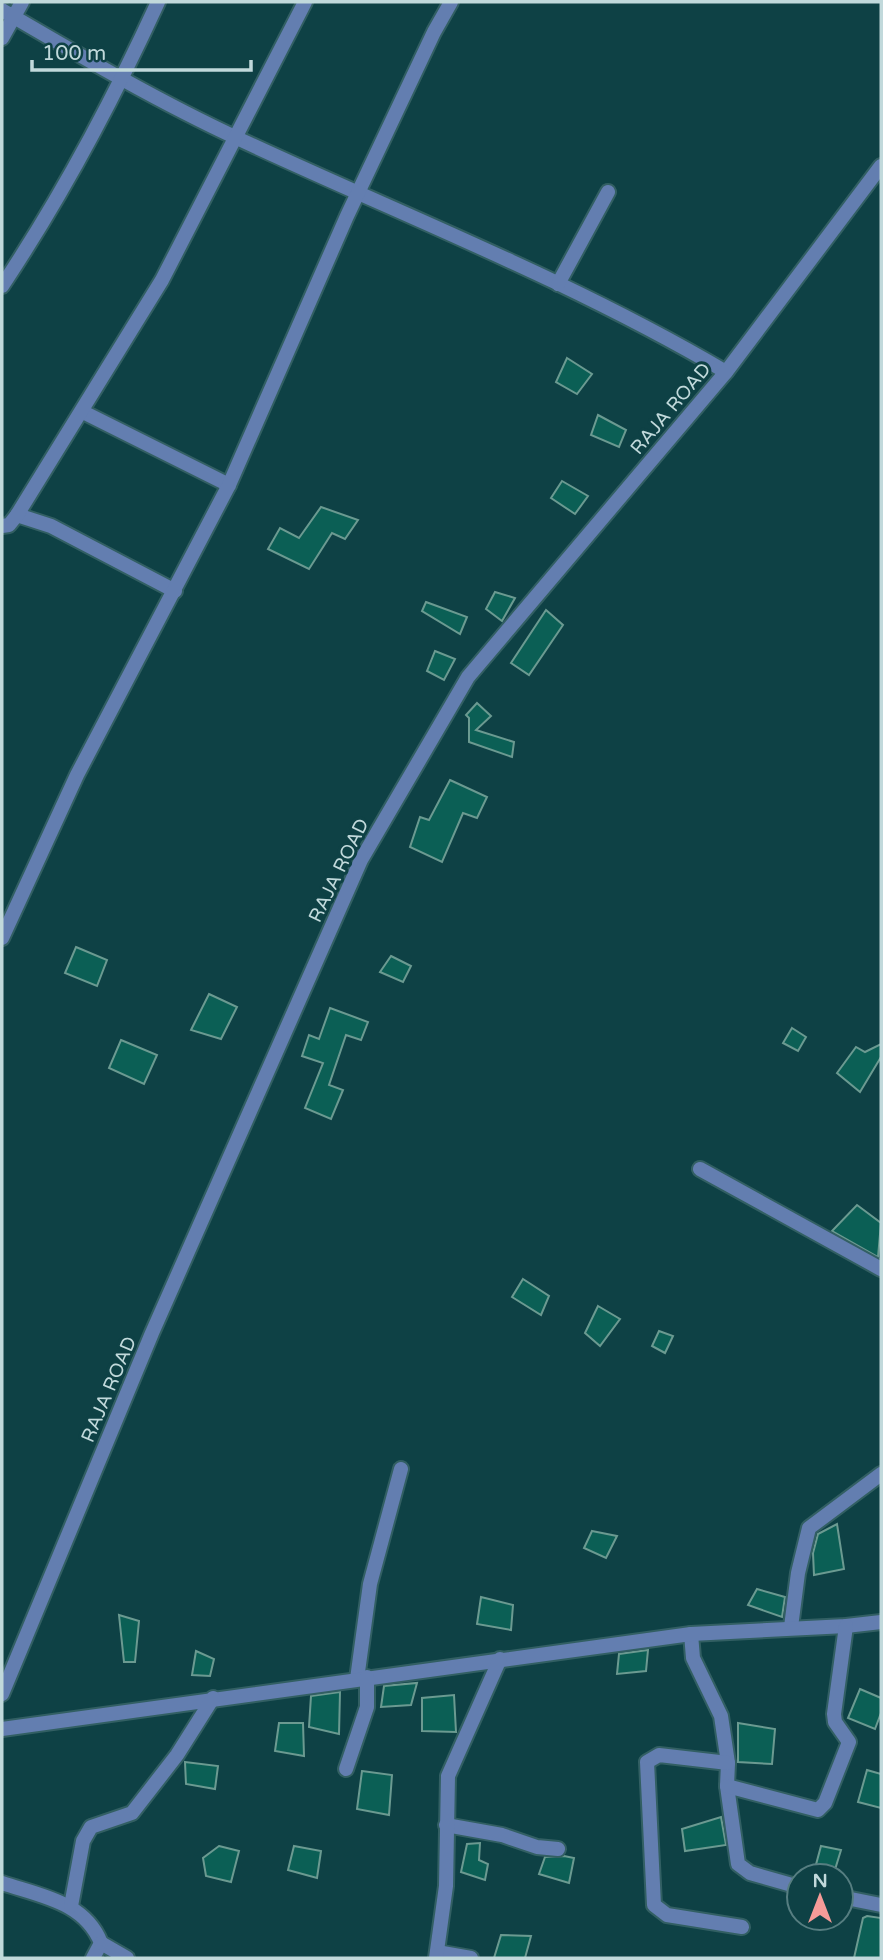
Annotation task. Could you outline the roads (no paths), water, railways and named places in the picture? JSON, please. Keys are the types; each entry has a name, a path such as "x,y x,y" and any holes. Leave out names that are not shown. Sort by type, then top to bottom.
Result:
{"street":[{"path":"2,38 7,13 22,2"},
{"path":"2,286 122,79 158,2"},
{"path":"2,526 9,525 17,515 162,280 304,2"},
{"path":"2,938 77,775 229,485 358,193 433,32 451,2"},
{"path":"7,13 122,79 236,138 661,333 726,372"},
{"name":"RAJA ROAD","path":"2,1694 152,1333 361,860 468,677 726,372 881,166"},
{"path":"558,284 608,192"},
{"path":"83,412 229,485"},
{"path":"17,515 51,526 175,591"},
{"path":"700,1169 881,1269"},
{"path":"346,1769 367,1707 362,1678 370,1584 401,1469"},
{"path":"790,1627 797,1573 809,1528 881,1474"},
{"path":"2,1729 691,1634 881,1622"},
{"path":"726,1786 818,1810 825,1803 849,1742 835,1722 834,1714 846,1626"},
{"path":"691,1634 693,1658 721,1716 728,1763 726,1786 738,1864 750,1873 785,1883"},
{"path":"471,1958 437,1955 446,1886 449,1776 499,1659"},
{"path":"71,1906 83,1841 91,1827 132,1813 177,1755 213,1698"},
{"path":"728,1763 659,1755 647,1762 654,1905 667,1915 742,1927"},
{"path":"446,1825 502,1835 537,1847 558,1849"},
{"path":"2,1882 71,1906 94,1925 101,1944 127,1958"},
{"path":"855,1900 881,1905"},
{"path":"93,1958 101,1944"}]}
